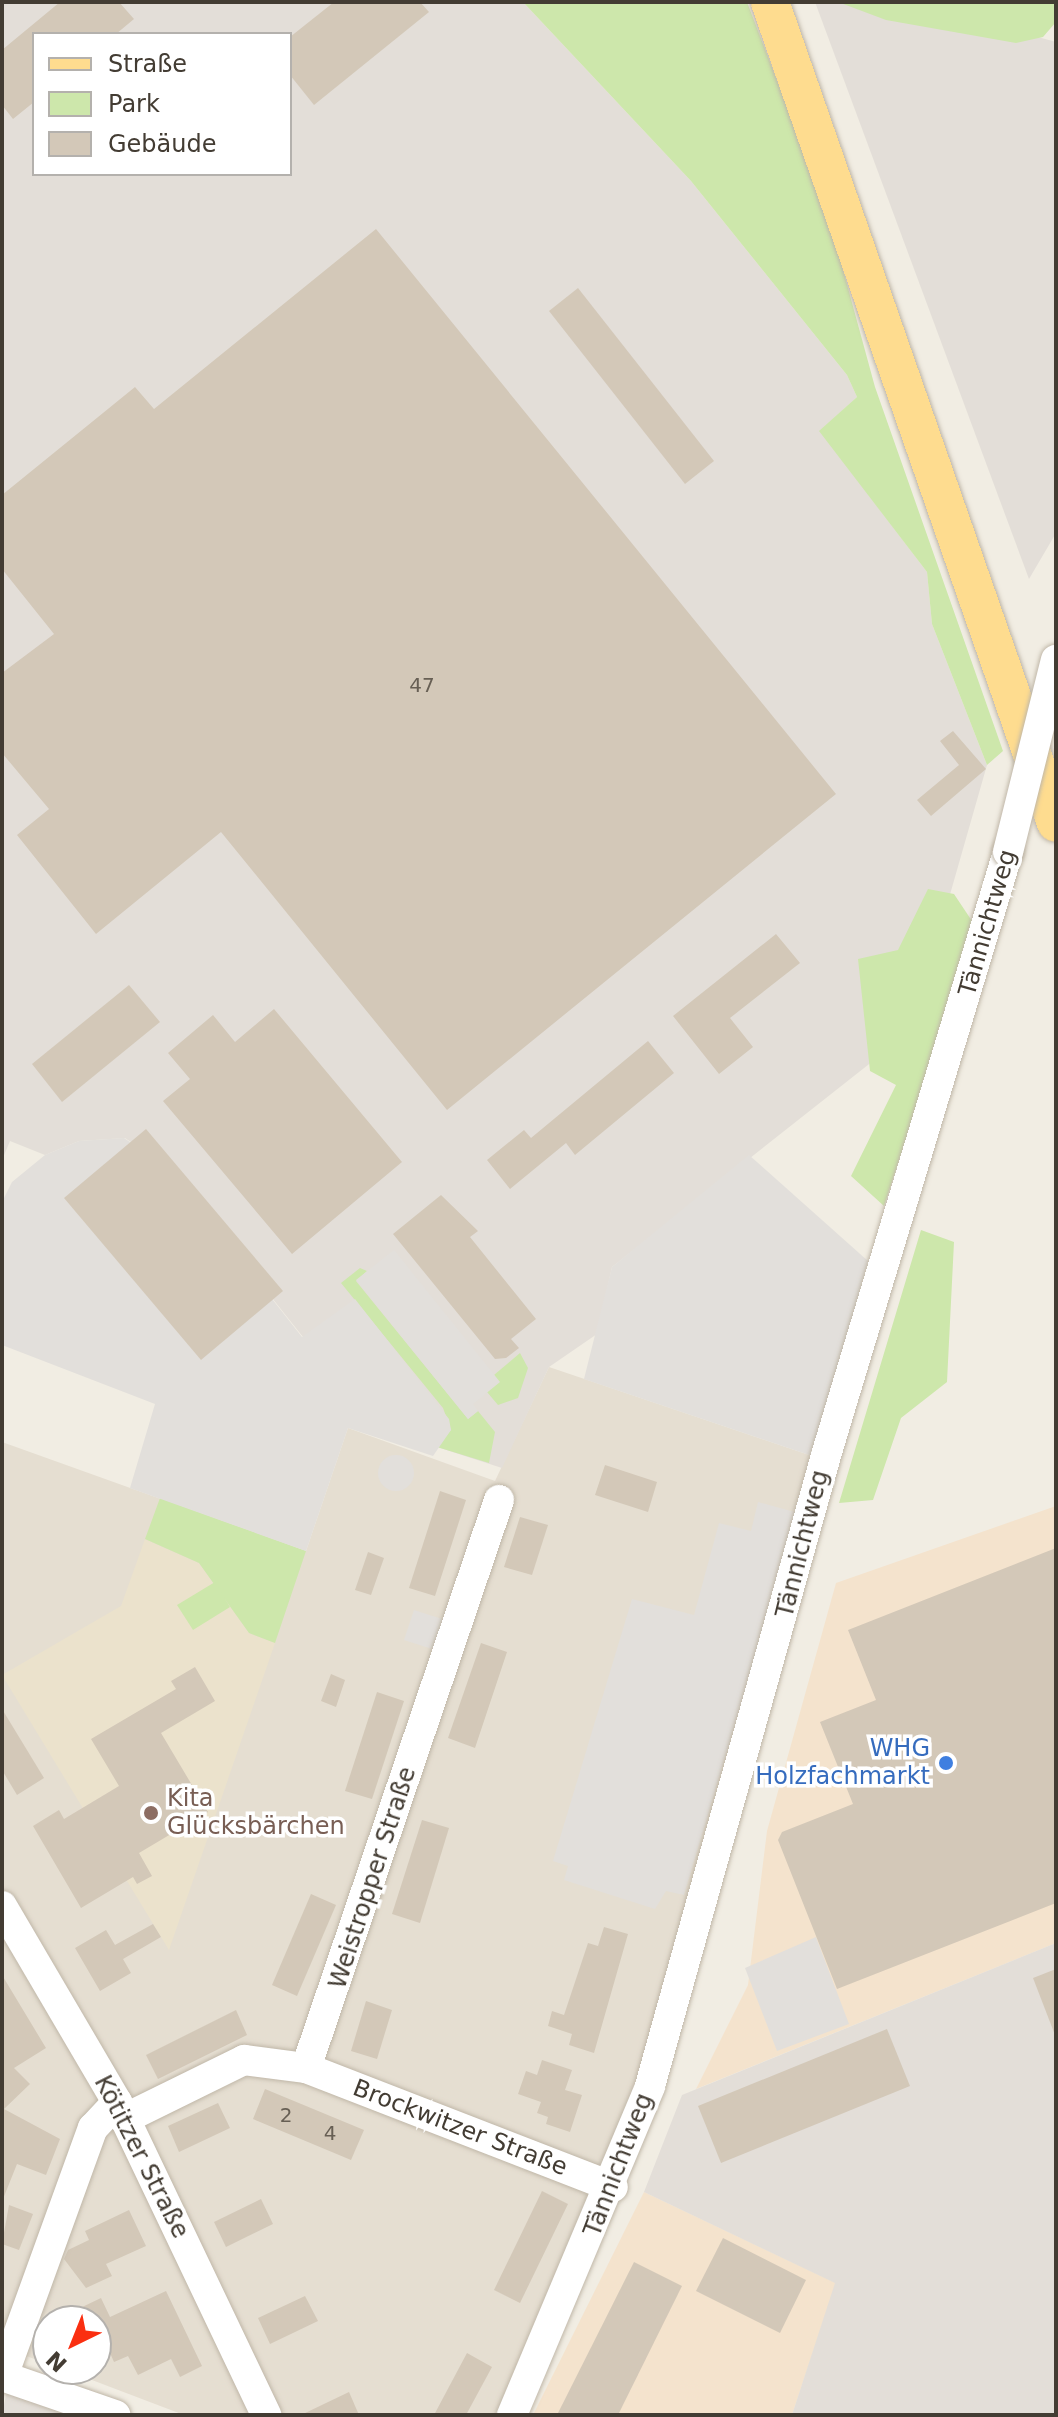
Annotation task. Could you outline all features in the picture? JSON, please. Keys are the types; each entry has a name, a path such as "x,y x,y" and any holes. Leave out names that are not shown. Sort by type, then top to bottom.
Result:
{"main road":[{"path":"770,2 1056,823"}],"street":[{"name":"Tännichtweg","path":"512,2415 613,2187 650,2086 827,1452 1008,852 1056,660"},
{"name":"Weistropper Straße","path":"306,2068 499,1500"},
{"name":"Kötitzer Straße","path":"2,1906 120,2110 266,2415"},
{"path":"115,2415 2,2376 93,2128 120,2110 244,2060 306,2068"},
{"name":"Brockwitzer Straße","path":"306,2068 613,2187"}],"shaded area":[{"path":"2,2 523,2 691,181 847,375 857,397 820,431 927,572 932,624 987,765 911,1031 612,1267 597,1334 549,1367 502,1468 437,1447 303,1337 169,1168 125,1138 79,1141 45,1155 10,1141 2,1160"},
{"path":"815,2 909,2 1056,42 1056,533 1029,579"},
{"path":"124,1138 169,1168 302,1337 355,1299 449,1419 451,1430 433,1456 348,1428 306,1551 130,1488 155,1404 2,1345 2,1202 12,1182 45,1155 79,1141"},
{"path":"749,1155 868,1261 815,1457 584,1379 612,1267"},
{"path":"394,1250 500,1382 473,1404 478,1411 468,1419 356,1280"},
{"path":"549,1367 815,1457 643,2134 506,2415 184,2415 105,2385 112,2385 112,2305 32,2305 32,2358 2,2347 2,1442 306,1551 348,1428 495,1481"},
{"path":"396,1455 409,1460 414,1473 409,1486 396,1491 383,1486 378,1473 383,1460"},
{"path":"758,1502 798,1513 684,1895 666,1891 655,1909 564,1880 568,1866 553,1861 632,1599 694,1615 719,1523 751,1531"},
{"name":"WHG Holzfachmarkt","path":"1056,1506 1056,1943 696,2089 748,1985 767,1831 836,1583"},
{"name":"Kita Glücksbärchen","path":"145,1539 199,1563 249,1633 275,1643 169,1950 2,1675 121,1606"},
{"path":"414,1610 445,1620 435,1650 404,1640"},
{"path":"816,1937 849,2024 777,2051 745,1968"},
{"path":"1056,1943 1056,2415 792,2415 835,2283 644,2192 682,2095"},
{"path":"644,2192 836,2283 792,2415 533,2415"},
{"path":"7,2390 70,2415 2,2415"}],"green space":[{"path":"523,2 747,2 827,211 875,387 1003,751 987,765 932,624 927,572 819,431 857,397 847,375 691,181"},
{"path":"838,2 1056,2 1056,22 1043,37 1016,43 886,20"},
{"path":"928,889 954,894 976,927 884,1206 851,1176 896,1085 870,1071 858,959 898,950"},
{"path":"921,1230 954,1242 947,1382 901,1418 873,1500 839,1503"},
{"path":"360,1268 367,1271 356,1281 468,1419 478,1411 495,1432 489,1463 437,1447 451,1430 443,1408 341,1283"},
{"path":"520,1353 528,1368 518,1398 498,1405 487,1392 499,1382 494,1375"},
{"path":"160,1498 306,1551 275,1643 249,1633 199,1563 145,1539"},
{"path":"215,1582 230,1607 193,1630 177,1605"}],"building":[{"path":"60,2 119,2 134,19 118,32 32,32 32,104 13,119 2,105 2,50"},
{"path":"334,2 420,2 429,12 314,105 292,78 292,35"},
{"path":"376,229 836,794 447,1110 221,832 96,934 17,835 49,809 2,753 2,673 54,634 2,569 2,495 135,387 154,409"},
{"path":"578,288 714,461 685,484 549,311"},
{"path":"953,731 986,769 931,816 917,800 959,765 940,741"},
{"path":"776,934 800,963 730,1018 753,1047 719,1074 673,1016"},
{"path":"129,985 160,1022 62,1102 32,1064"},
{"path":"274,1009 402,1162 292,1254 163,1101 190,1079 168,1053 213,1015 235,1042"},
{"path":"648,1041 674,1073 575,1155 566,1143 510,1189 487,1160 524,1130 531,1138"},
{"path":"146,1129 283,1291 201,1360 64,1198"},
{"path":"441,1195 478,1231 470,1237 536,1319 511,1339 519,1348 506,1358 495,1359 393,1234"},
{"path":"605,1465 657,1482 648,1512 595,1495"},
{"path":"440,1491 466,1500 435,1596 409,1588"},
{"path":"520,1517 548,1525 532,1575 504,1567"},
{"name":"WHG Holzfachmarkt","path":"1056,1548 1056,1903 837,1989 778,1840 782,1832 853,1804 820,1722 876,1700 848,1630"},
{"path":"368,1552 384,1558 371,1595 355,1590"},
{"path":"481,1643 507,1652 475,1748 448,1738"},
{"path":"195,1667 215,1701 161,1733 208,1812 139,1853 152,1876 137,1884 133,1877 81,1908 33,1826 59,1810 64,1819 119,1786 91,1739 176,1689 171,1681"},
{"path":"331,1674 345,1680 336,1707 321,1701"},
{"path":"377,1692 404,1701 372,1799 345,1791"},
{"path":"2,1709 44,1778 17,1795 2,1770"},
{"path":"422,1820 449,1828 420,1923 392,1914"},
{"path":"311,1894 336,1905 297,1996 272,1985"},
{"path":"153,1924 161,1937 123,1959 131,1973 100,1991 75,1948 106,1930 115,1945"},
{"path":"604,1927 628,1934 594,2053 569,2045 572,2034 548,2026 552,2011 564,2015 588,1943 598,1946"},
{"path":"1056,1969 1056,2034 1055,2035 1033,1978"},
{"path":"2,1975 46,2048 14,2068 30,2084 4,2109 60,2139 46,2175 17,2164 3,2199"},
{"path":"366,2001 392,2010 377,2059 351,2051"},
{"path":"236,2010 247,2035 158,2079 146,2055"},
{"path":"887,2029 910,2086 721,2163 698,2106"},
{"path":"542,2060 572,2070 565,2090 582,2095 570,2132 546,2124 548,2117 537,2113 541,2102 518,2094 526,2071 537,2075"},
{"path":"265,2089 364,2130 351,2160 253,2119"},
{"path":"218,2103 230,2128 179,2152 168,2126"},
{"path":"542,2191 568,2204 520,2303 494,2290"},
{"path":"261,2199 273,2224 226,2247 214,2222"},
{"path":"9,2205 33,2214 19,2250 2,2244"},
{"path":"129,2210 146,2246 106,2264 112,2276 86,2288 64,2259 68,2250 89,2240 85,2231"},
{"path":"723,2238 806,2280 780,2333 696,2291"},
{"path":"634,2262 682,2286 618,2415 557,2415"},
{"path":"166,2291 202,2366 180,2377 171,2359 138,2375 128,2356 114,2362 112,2316"},
{"path":"305,2296 318,2321 270,2344 258,2318"},
{"path":"101,2298 104,2305 86,2305"},
{"path":"467,2353 492,2367 466,2415 434,2415"},
{"path":"349,2392 359,2415 301,2415"}],"place":[{"name":"WHG Holzfachmarkt","path":"946,1763"},
{"name":"Kita Glücksbärchen","path":"151,1813"}]}
